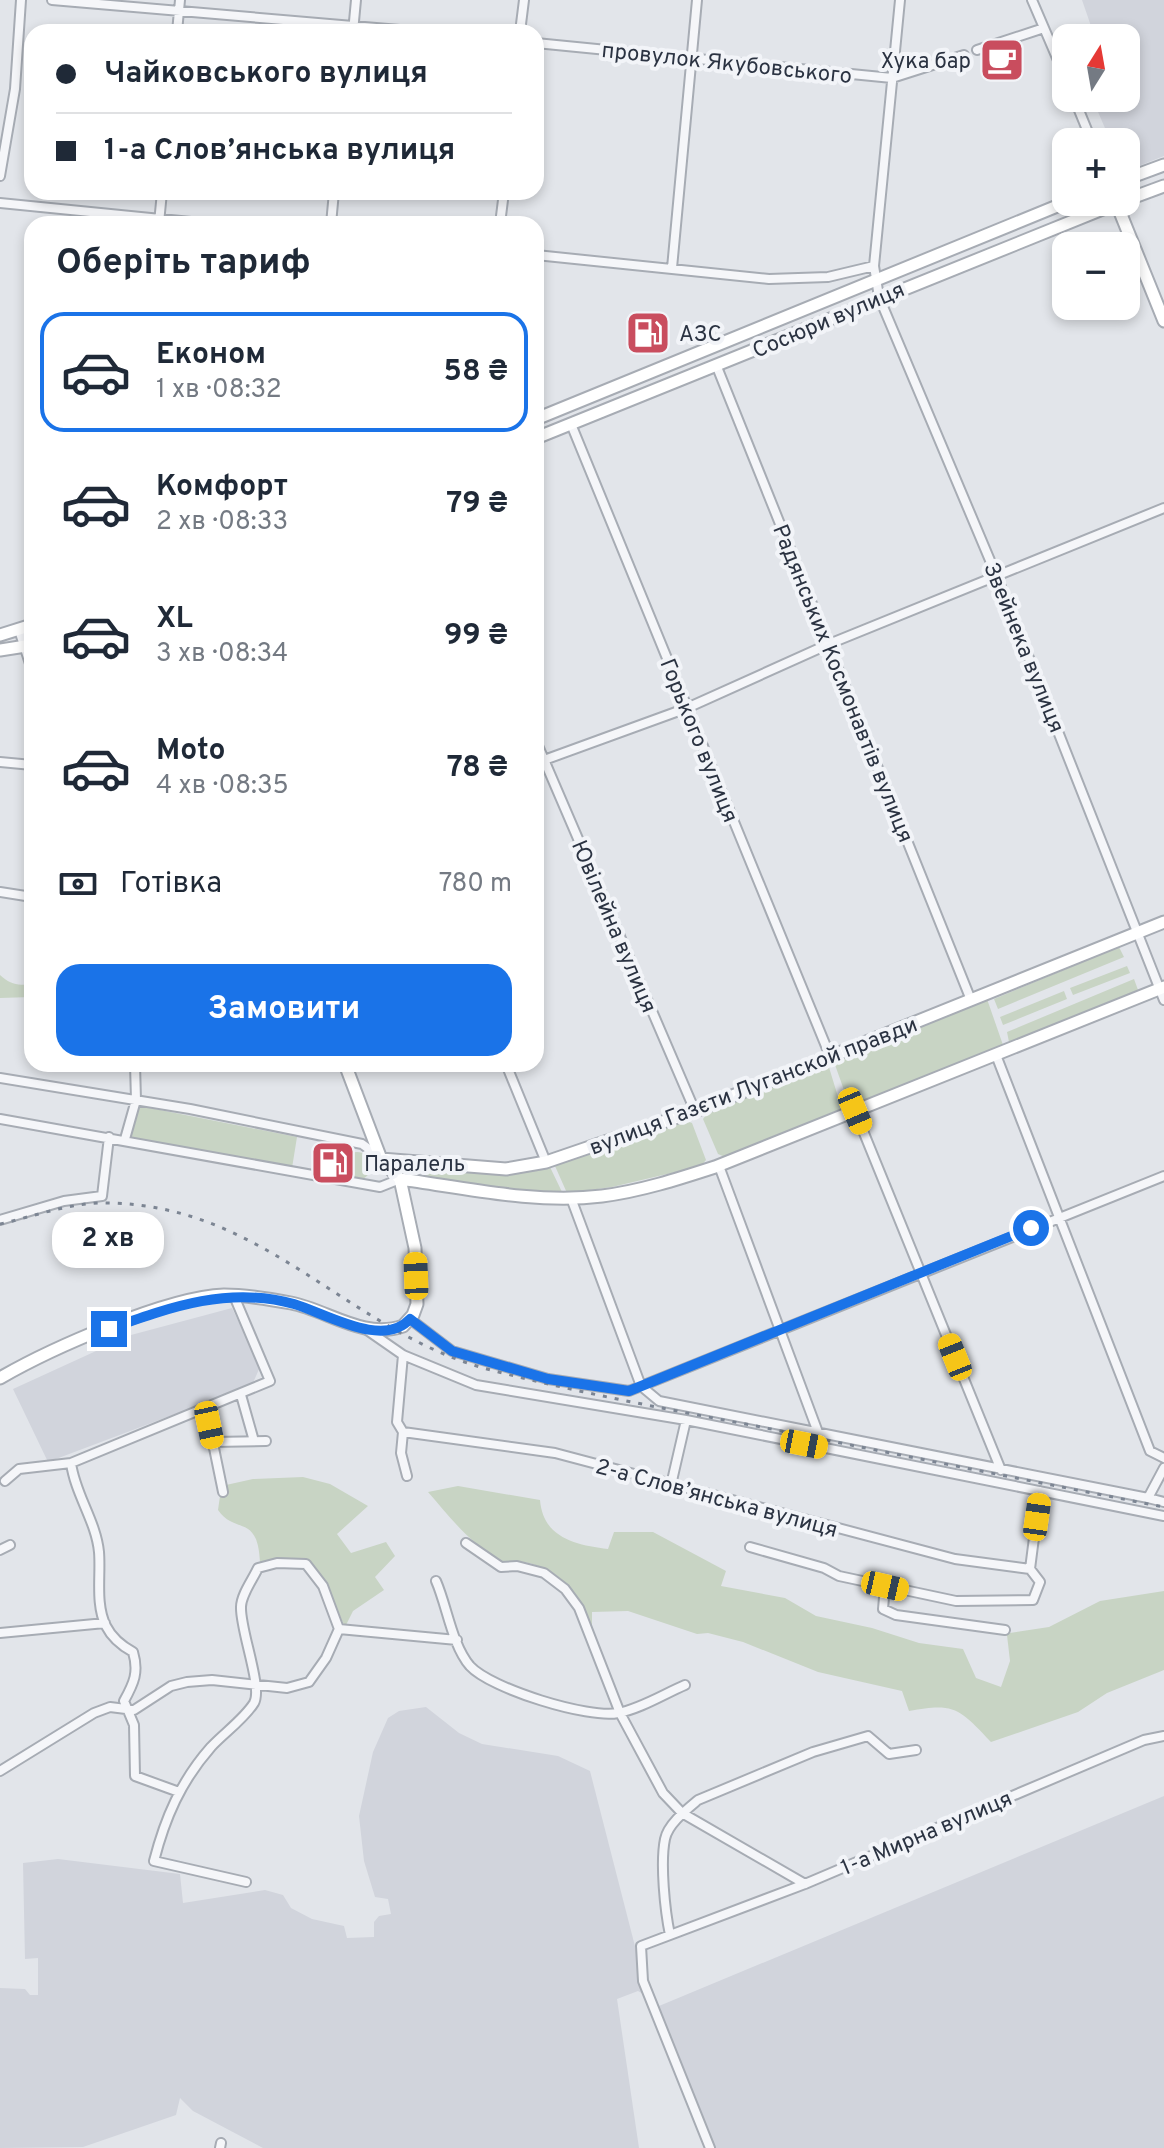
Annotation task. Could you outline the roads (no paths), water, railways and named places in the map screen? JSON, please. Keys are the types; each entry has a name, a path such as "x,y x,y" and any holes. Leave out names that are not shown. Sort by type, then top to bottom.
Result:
{"street":[{"path":"0,176 15,89 21,0"},
{"path":"52,0 304,24"},
{"path":"177,24 180,0"},
{"path":"354,24 356,0"},
{"path":"521,24 524,0"},
{"path":"672,268 697,0"},
{"path":"544,256 769,279 828,277 874,266 900,0"},
{"path":"1032,0 1052,47"},
{"path":"977,50 1044,28"},
{"name":"провулок Якубовського","path":"544,44 892,78 964,55"},
{"path":"1140,174 1164,165"},
{"name":"Сосюри вулиця","path":"1140,195 1164,186"},
{"path":"0,203 109,216"},
{"name":"Сосюри вулиця","path":"544,416 1052,208"},
{"name":"Сосюри вулиця","path":"544,435 1084,216"},
{"path":"1125,216 1164,321"},
{"name":"Звейнека вулиця","path":"874,266 879,297 997,577 1163,992"},
{"name":"Радянських Космонавтів вулиця","path":"717,367 971,1000"},
{"name":"Горького вулиця","path":"571,424 830,1056"},
{"path":"544,760 687,708 829,644 1164,508"},
{"path":"0,635 24,628"},
{"path":"19,630 24,639"},
{"path":"0,650 24,647"},
{"path":"0,762 24,764"},
{"name":"Ювілейна вулиця","path":"544,770 695,1111"},
{"path":"0,892 24,896"},
{"name":"вулиця Газєти Луганской правди","path":"0,1078 136,1100 362,1144 381,1159 506,1169 546,1162 695,1111 1164,922"},
{"path":"0,1119 380,1187 400,1179 522,1196 571,1198 657,1185 719,1166 1163,992"},
{"path":"996,1055 1150,1451 1164,1458"},
{"path":"125,1139 136,1100 135,1072"},
{"path":"348,1072 381,1159 400,1179 415,1248 417,1304 410,1319 395,1329 366,1329"},
{"path":"509,1072 546,1162"},
{"path":"855,1111 1001,1470"},
{"path":"0,1220 64,1201 102,1196 109,1137"},
{"path":"719,1166 819,1435"},
{"path":"410,1319 452,1351 548,1379 629,1391 1164,1176"},
{"path":"571,1198 641,1386 659,1401 1164,1502"},
{"path":"5,1481 19,1469 71,1463 270,1381 234,1296"},
{"path":"0,1378 37,1356 177,1304 234,1296 292,1303 366,1329 403,1355 476,1385 686,1420 1164,1516"},
{"path":"403,1355 397,1422 403,1432 401,1453 407,1476"},
{"path":"241,1395 254,1441"},
{"path":"206,1409 223,1492"},
{"path":"671,1485 686,1420"},
{"name":"2-а Слов’янська вулиця","path":"403,1432 555,1453 955,1559 1030,1569"},
{"path":"213,1442 266,1441"},
{"path":"71,1463 73,1479 99,1550 99,1581 105,1623 121,1645 133,1652 137,1664 136,1679 125,1707"},
{"path":"1148,1498 1164,1468"},
{"path":"750,1547 885,1586 956,1601 1033,1600 1040,1582 1030,1569 1040,1491"},
{"path":"466,1543 501,1567 517,1566 544,1573 565,1589 579,1608 620,1713 663,1793 682,1813 805,1884"},
{"path":"0,1550 10,1545"},
{"path":"0,1771 94,1713 125,1707 134,1710 171,1686 212,1680 257,1685 287,1688 309,1682 326,1658 339,1629 323,1586 306,1564 277,1563 258,1568 241,1605 251,1669 257,1685 254,1702 209,1750 179,1792 163,1825 154,1861 246,1882"},
{"path":"436,1581 457,1640 471,1666 502,1686 591,1715 620,1713 685,1685"},
{"path":"885,1586 883,1609 896,1615 1005,1630"},
{"path":"0,1633 105,1623"},
{"path":"339,1629 457,1640"},
{"path":"125,1707 132,1713 134,1725 135,1776 179,1792"},
{"name":"1-а Мирна вулиця","path":"710,2148 643,1981 641,1946 805,1884 1163,1735"},
{"path":"670,1935 666,1915 665,1837 682,1813 698,1800 827,1747 868,1736 889,1754 916,1750"}],"railway":[{"path":"0,1224 94,1203 164,1209 215,1225 261,1247 394,1329 441,1353 491,1370 626,1401 1164,1507"}],"place":[{"name":"Хука бар","path":"1002,60"},
{"name":"АЗС","path":"648,333"},
{"name":"Паралель","path":"333,1163"}]}
